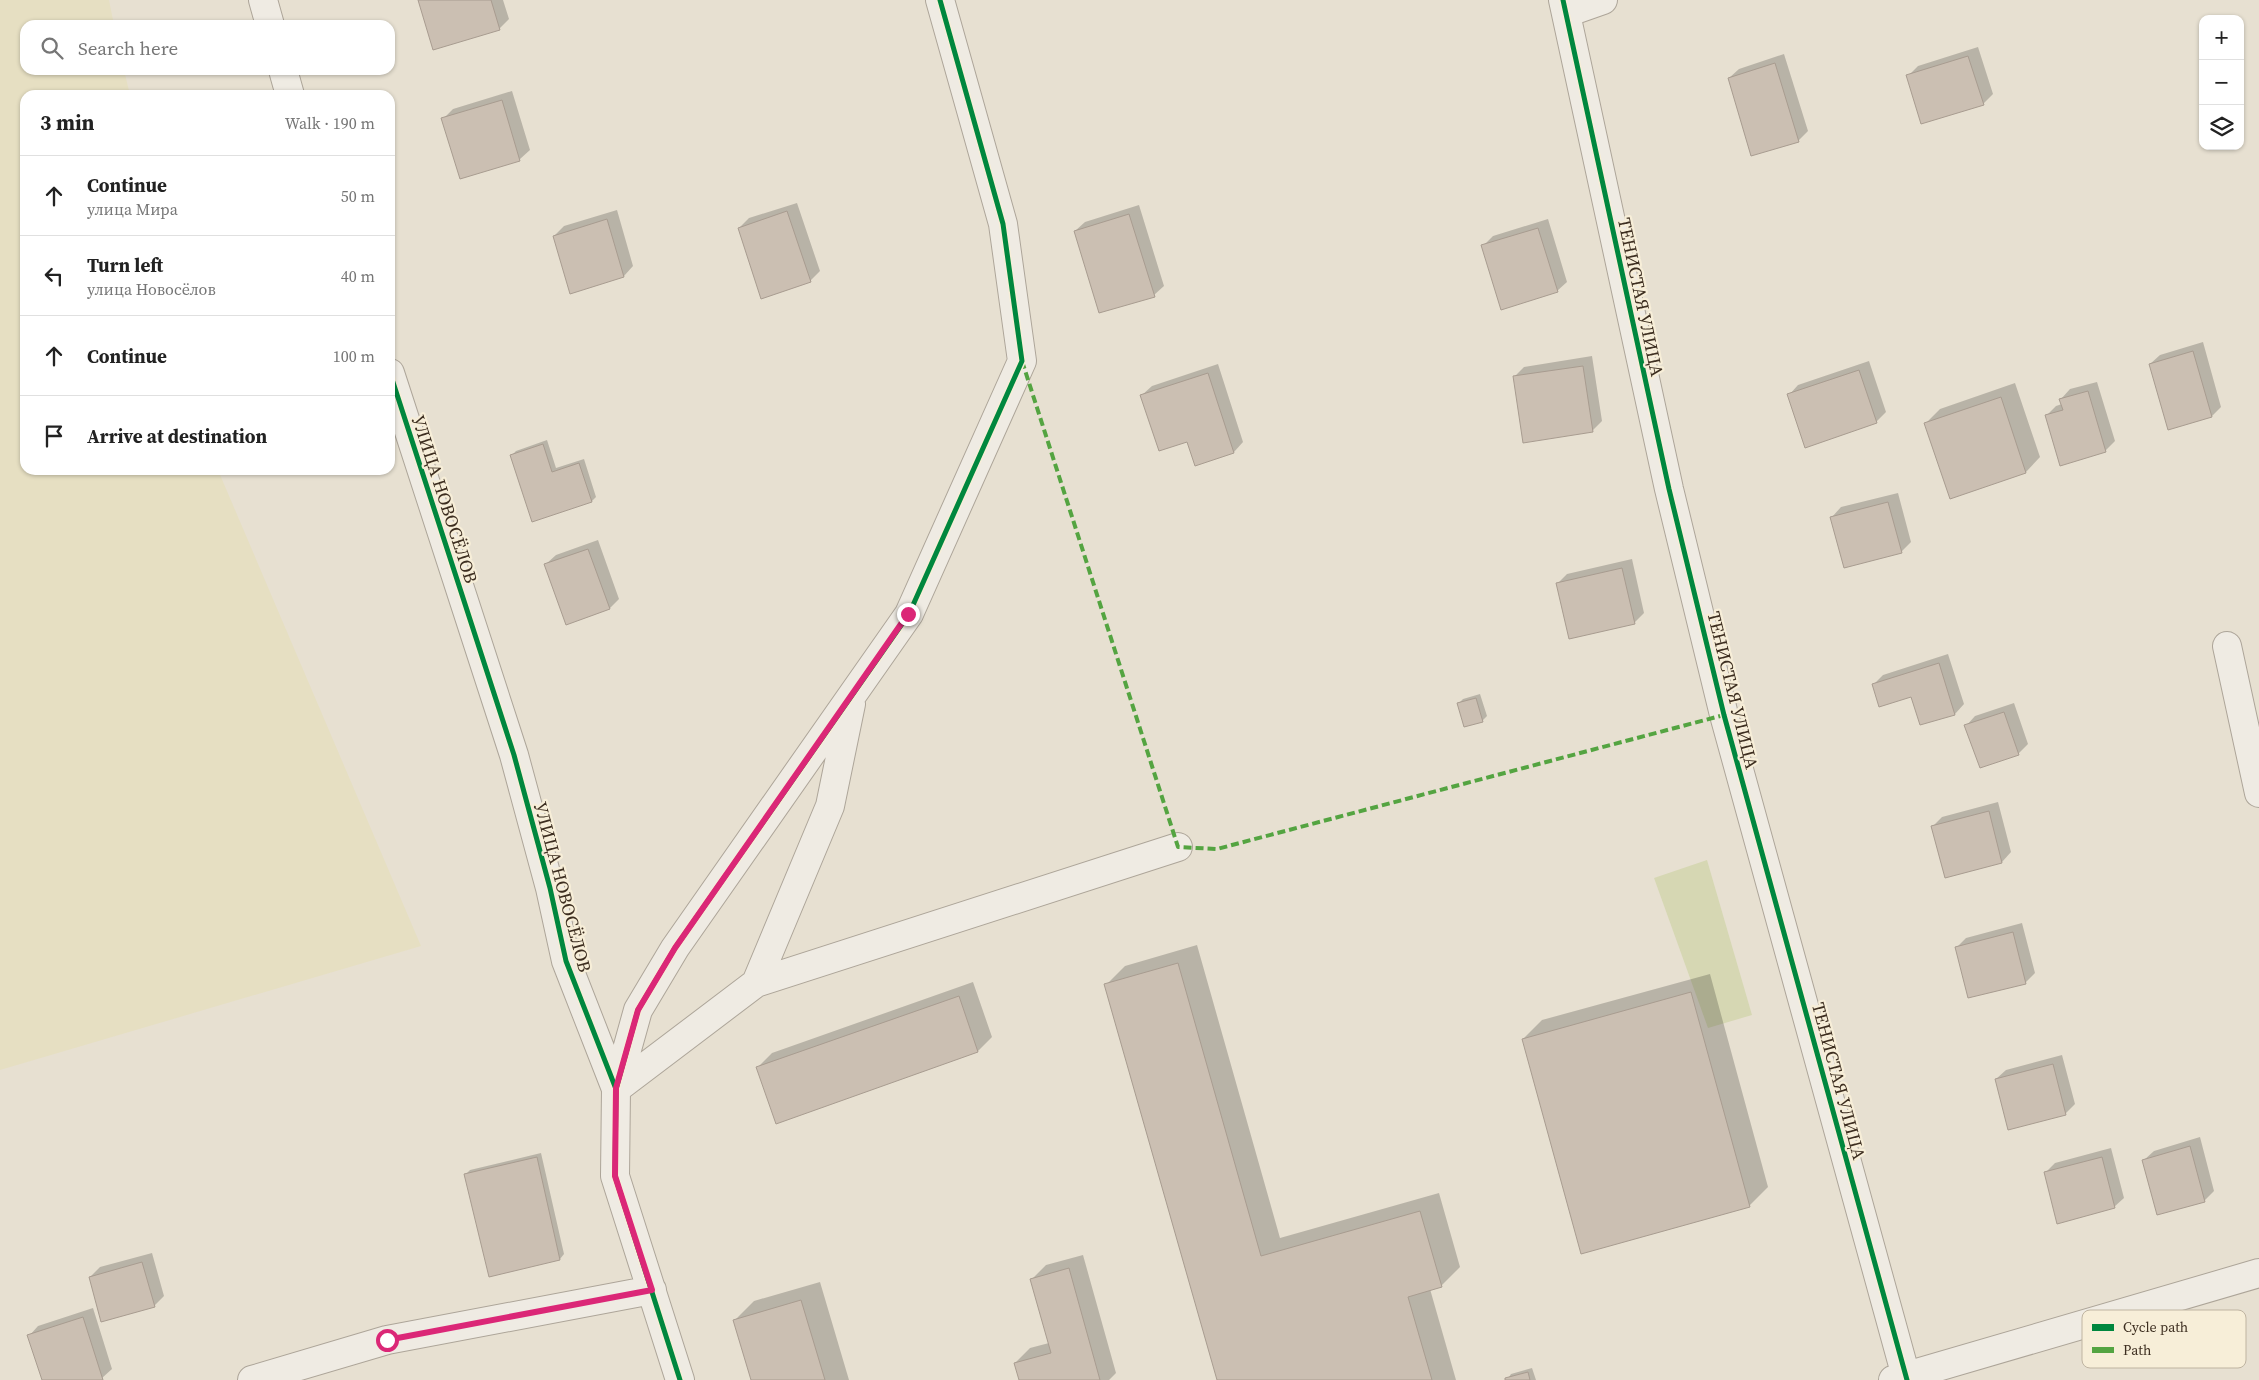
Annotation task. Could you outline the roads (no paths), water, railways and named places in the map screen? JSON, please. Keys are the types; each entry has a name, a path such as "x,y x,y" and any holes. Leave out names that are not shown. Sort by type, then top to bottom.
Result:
{"street":[{"path":"263,0 269,20"},
{"path":"616,1088 638,1010 675,948 908,614 1022,361 1003,224 940,0"},
{"path":"1564,6 1603,0"},
{"name":"ТЕНИСТАЯ УЛИЦА","path":"1564,6 1669,489 1724,715 1902,1379"},
{"path":"284,75 289,90"},
{"name":"УЛИЦА НОВОСЁЛОВ","path":"395,388 514,755 550,888 566,961 616,1088 615,1176 680,1380"},
{"path":"2227,646 2259,793"},
{"path":"756,983 830,806 854,693"},
{"path":"616,1088 756,983 1178,848"},
{"path":"2134,1310 2259,1273"},
{"path":"252,1380 387,1340 652,1290"},
{"path":"1902,1379 2082,1326"}]}
